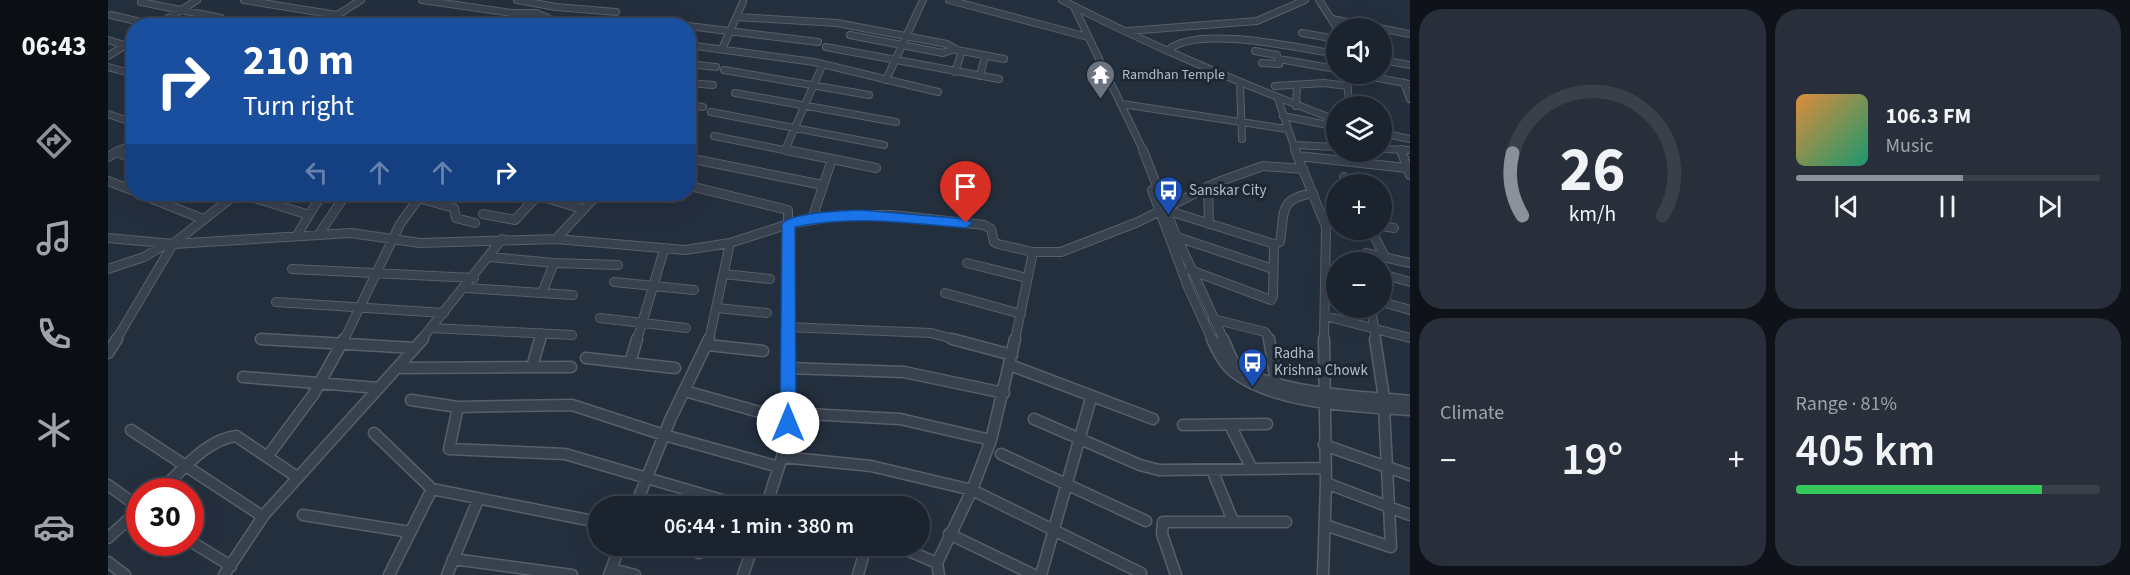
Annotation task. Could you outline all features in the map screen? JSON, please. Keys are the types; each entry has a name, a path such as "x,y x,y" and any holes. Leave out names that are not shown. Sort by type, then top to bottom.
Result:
{"street":[{"path":"168,18 197,0"},
{"path":"243,0 337,15"},
{"path":"332,18 361,0"},
{"path":"422,0 512,13 536,14 548,18 556,7"},
{"path":"521,0 556,7 616,12"},
{"path":"573,8 580,0"},
{"path":"886,80 923,0"},
{"path":"949,0 1088,37"},
{"path":"1062,0 1124,32 1278,99 1324,116 1326,120"},
{"path":"1124,32 1257,21 1305,0"},
{"path":"141,2 221,18"},
{"path":"722,49 742,2"},
{"path":"1321,3 1332,18"},
{"path":"339,18 352,7"},
{"path":"1074,7 1122,104 1212,337 1228,368 1253,382 1323,397 1384,403 1410,410"},
{"path":"111,15 126,18"},
{"path":"737,17 837,23 947,44 958,50 1004,59"},
{"path":"696,27 818,42"},
{"path":"1392,31 1410,34"},
{"path":"1302,33 1326,37"},
{"path":"850,35 947,53 958,50"},
{"path":"1167,51 1173,45 1182,42 1240,38 1326,52"},
{"path":"108,40 124,46"},
{"path":"108,56 124,46"},
{"path":"696,46 823,64 938,92"},
{"path":"826,47 999,80"},
{"path":"955,72 958,50"},
{"path":"1255,51 1276,54 1279,59 1326,67"},
{"path":"980,76 985,56"},
{"path":"1262,63 1278,64 1279,59"},
{"path":"1392,61 1410,64"},
{"path":"785,150 823,64"},
{"path":"696,65 716,67"},
{"path":"108,67 126,72"},
{"path":"724,70 869,95"},
{"path":"1392,80 1407,83 1410,99"},
{"path":"1240,83 1242,139"},
{"path":"1275,86 1324,83 1347,86 1348,96"},
{"path":"696,84 713,86"},
{"path":"1296,106 1297,85"},
{"path":"735,93 896,122"},
{"path":"1278,99 1287,129 1322,214 1326,227 1326,252"},
{"path":"1122,104 1241,120 1287,129"},
{"path":"696,106 703,107"},
{"path":"711,112 884,145"},
{"path":"108,114 126,120"},
{"path":"1283,116 1326,125"},
{"path":"1392,135 1410,139"},
{"path":"714,136 876,168"},
{"path":"1294,145 1326,147"},
{"path":"108,147 126,155"},
{"path":"108,159 126,149"},
{"path":"1392,150 1410,150"},
{"path":"1298,156 1408,172 1401,150"},
{"path":"812,219 832,159"},
{"path":"696,160 823,185"},
{"path":"108,238 170,244 297,235 363,234 435,244 556,239 664,249 702,249 730,243 789,224 842,214 894,215 984,225 991,229 994,242 1033,252 1061,252 1127,226 1208,186 1263,166 1304,169"},
{"path":"108,181 126,188"},
{"path":"1208,186 1210,188 1207,201 1209,224"},
{"path":"696,187 787,208 789,224 789,416 781,462 770,496"},
{"path":"1163,209 1274,244 1280,242 1287,202 1294,196 1313,193"},
{"path":"158,201 203,219"},
{"path":"109,271 170,244 227,201"},
{"path":"264,201 309,215"},
{"path":"297,235 318,201"},
{"path":"319,234 341,201"},
{"path":"267,457 301,417 360,307 401,217 415,201"},
{"path":"434,201 454,208 457,211 456,218 475,223"},
{"path":"483,214 515,220 530,201"},
{"path":"557,201 582,209"},
{"path":"556,239 591,201"},
{"path":"1322,214 1326,215"},
{"path":"1172,236 1273,269"},
{"path":"1172,236 1235,364 1253,375 1323,397"},
{"path":"204,552 227,571 262,516 415,348 466,288 502,240"},
{"path":"639,496 664,435 708,345 730,243"},
{"path":"108,353 170,244"},
{"path":"1190,270 1272,299 1274,244"},
{"path":"630,363 664,249"},
{"path":"939,575 937,562 972,490 991,440 1004,393 1033,252"},
{"path":"490,257 618,266"},
{"path":"1392,259 1410,263"},
{"path":"1323,575 1326,483 1323,397 1326,260"},
{"path":"967,262 1027,278"},
{"path":"542,293 554,263"},
{"path":"292,269 474,278"},
{"path":"724,274 770,279"},
{"path":"1392,277 1410,282"},
{"path":"614,282 694,290"},
{"path":"466,288 573,295"},
{"path":"945,293 1021,314"},
{"path":"276,302 444,313"},
{"path":"1392,305 1410,310"},
{"path":"717,308 768,313"},
{"path":"1325,316 1410,338"},
{"path":"600,318 686,328"},
{"path":"1325,525 1391,547 1384,403 1372,318"},
{"path":"1213,319 1265,332 1270,340 1276,382"},
{"path":"788,327 931,333 1011,360 1091,398 1153,419"},
{"path":"432,328 572,335"},
{"path":"532,367 541,333"},
{"path":"261,339 415,348"},
{"path":"708,345 764,351"},
{"path":"586,358 675,368"},
{"path":"397,368 571,367"},
{"path":"788,368 904,372 1004,393"},
{"path":"243,377 379,388"},
{"path":"685,391 789,416 900,419 991,440"},
{"path":"1041,575 1082,440 1091,398"},
{"path":"411,400 458,407 572,405 664,435 781,462 871,466 972,490 1053,532 1141,573"},
{"path":"1384,403 1410,401"},
{"path":"458,407 449,449 565,454 707,496"},
{"path":"1034,419 1151,468 1212,470 1326,468"},
{"path":"1183,425 1267,424"},
{"path":"1230,425 1252,469"},
{"path":"131,430 262,516"},
{"path":"374,433 432,489 588,520"},
{"path":"175,478 230,436 236,436 297,477"},
{"path":"1324,445 1410,475"},
{"path":"1001,454 1146,521"},
{"path":"1212,470 1233,521"},
{"path":"1326,483 1410,514"},
{"path":"108,485 126,498"},
{"path":"389,575 432,489"},
{"path":"447,575 478,500"},
{"path":"303,515 410,532"},
{"path":"108,538 126,522"},
{"path":"1176,575 1162,534 1163,522 1286,522"},
{"path":"949,534 1034,575"},
{"path":"616,556 610,572 635,575"},
{"path":"743,575 750,556"},
{"path":"858,575 863,556"},
{"path":"922,556 937,562"},
{"path":"453,559 572,575"},
{"path":"108,562 125,575"}],"place":[{"name":"Ramdhan Temple","path":"1101,100"},
{"name":"Sanskar City","path":"1168,216"},
{"name":"Radha Krishna Chowk","path":"1253,388"}],"route":[{"path":"788,423 789,224 842,214 894,215 966,223"}]}
